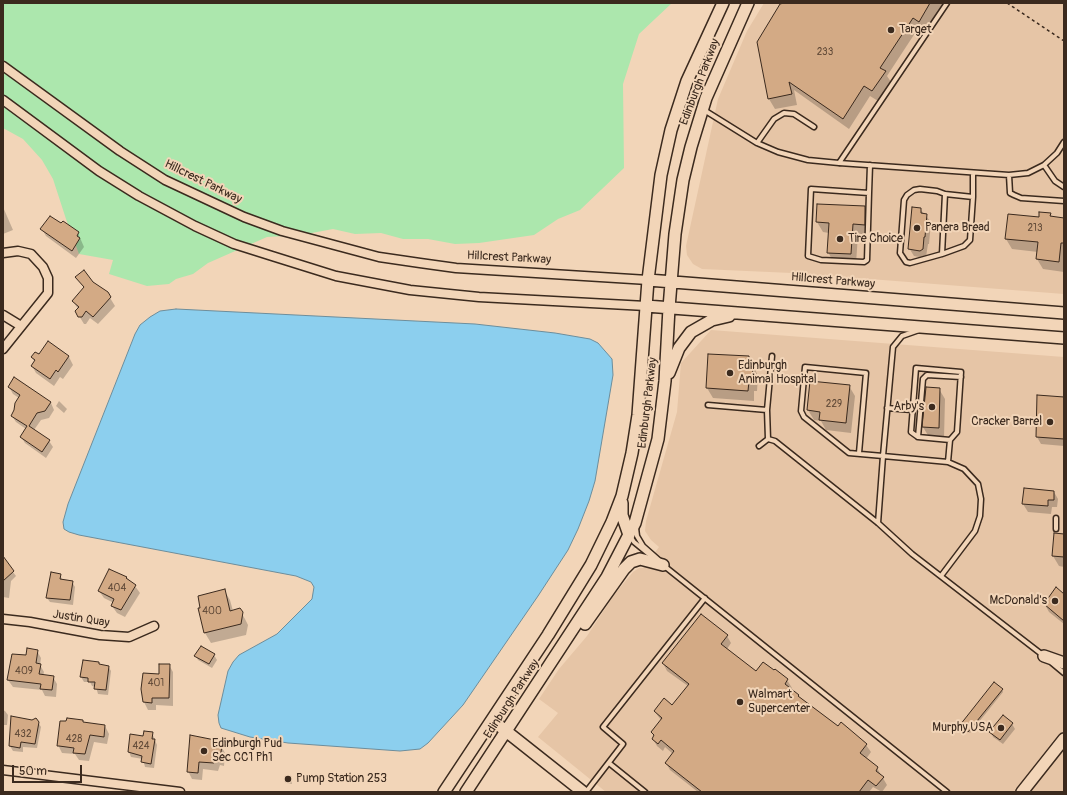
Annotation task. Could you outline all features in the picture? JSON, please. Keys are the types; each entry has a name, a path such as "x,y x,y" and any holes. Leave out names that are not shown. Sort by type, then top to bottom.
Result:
{"main road":[{"name":"Edinburgh Parkway","path":"444,792 548,635 591,565 612,522 622,496 637,428 648,280 657,195 672,130 693,66 723,3"},
{"name":"Edinburgh Parkway","path":"466,792 607,577 636,523 658,439 666,381 671,282 683,180 702,109 718,67 748,3"},
{"name":"Hillcrest Parkway","path":"648,280 1064,313"},
{"path":"646,306 1064,338"},
{"path":"666,381 679,348 690,332 712,320 725,317 757,315"},
{"path":"622,496 622,515 629,535"},
{"path":"557,654 580,631 624,569 632,562 640,559 663,565"},
{"path":"1044,656 1064,663"},
{"path":"492,720 583,792"},
{"path":"1022,792 1064,739"}],"street":[{"name":"Hillcrest Parkway","path":"3,66 120,151 165,180 244,217 282,231 379,257 420,264 456,268 648,280"},
{"path":"3,100 99,171 139,196 195,226 234,244 336,276 410,290 479,297 646,306"},
{"path":"3,253 18,251 31,254 43,267 48,278 48,293 31,317 21,326 3,350"},
{"path":"3,315 21,326"},
{"name":"Justin Quay","path":"3,619 30,622 100,635 129,637 154,626"},
{"path":"3,770 180,792"}],"lane":[{"path":"839,163 947,3"},
{"path":"702,109 758,143 793,157 839,163 1009,175 1028,173 1044,165 1057,153 1064,142"},
{"path":"758,143 774,119 784,113 794,114 814,127"},
{"path":"869,192 811,189 808,256 821,260 864,262 867,260 870,165"},
{"path":"1044,165 1050,176 1064,187"},
{"path":"972,197 920,189 914,190 907,195 904,200 900,253 906,262 910,263 942,254 968,244 970,240 972,197 973,173"},
{"path":"1009,175 1010,193 1020,198 1064,200"},
{"path":"942,254 945,194"},
{"path":"878,523 893,347 902,336 926,328"},
{"path":"768,439 767,410 772,356"},
{"path":"859,453 866,373 805,367 800,411 804,417 849,452 948,462 964,468 978,484 981,508 976,531 941,576"},
{"path":"948,462 950,440 957,432 962,372 916,368 911,432 918,437 950,440"},
{"path":"918,437 923,380 927,375 961,377"},
{"path":"708,405 767,410"},
{"path":"888,408 912,410"},
{"path":"760,446 768,439"},
{"path":"768,439 775,441 878,523 941,576 1064,673"},
{"path":"1056,518 1056,529"},
{"path":"636,523 637,536 643,546 658,557 663,565"},
{"path":"629,535 634,542 947,792"},
{"path":"586,792 623,744 603,727 705,598"},
{"path":"609,763 645,792"}],"path":[{"path":"1007,3 1064,41"}],"shaded area":[{"path":"764,3 1064,3 1064,294 792,273 702,269 693,264 687,255 686,246 718,99 747,31"},
{"path":"711,330 1064,357 1064,792 606,792 538,737 558,713 539,699 559,669 587,636 614,595 633,572 639,568 643,568 659,547 651,540 645,531 646,521 677,412 681,363"}],"green space":[{"path":"3,3 672,3 639,34 623,84 624,168 580,210 558,219 534,235 479,243 455,244 428,239 403,239 381,233 355,234 333,229 301,235 267,237 208,263 193,274 176,279 169,284 147,286 109,274 113,260 79,254 53,179 42,160 23,139 3,128"}],"water":[{"path":"176,309 475,324 555,333 590,339 598,343 612,359 613,375 595,481 589,501 568,550 463,705 428,743 420,749 400,751 288,743 250,737 221,728 218,715 228,671 233,662 239,655 277,634 312,599 314,587 311,582 296,576 79,535 64,529 63,522 68,504 135,334 140,325 150,317 160,311"}],"building":[{"path":"930,3 919,22 913,18 880,68 886,71 872,91 864,86 843,119 789,82 792,94 768,99 757,42 780,4"},
{"name":"Tire Choice","path":"817,204 865,206 865,225 853,224 851,254 827,253 829,223 816,222"},
{"name":"Panera Bread","path":"912,207 921,208 921,213 927,214 923,249 920,251 908,249"},
{"path":"1039,212 1051,213 1050,216 1064,218 1064,243 1061,243 1059,262 1036,259 1038,242 1005,239 1008,214 1039,217"},
{"path":"50,216 61,223 63,221 79,232 77,236 80,238 72,251 40,229"},
{"path":"84,270 93,282 108,292 111,297 93,317 86,311 82,317 78,317 75,311 79,307 72,301 84,287 75,277"},
{"path":"48,341 69,356 58,372 56,370 50,379 31,366 35,360 31,357 35,352 39,354"},
{"name":"Edinburgh Animal Hospital","path":"708,354 749,356 749,365 753,365 752,381 749,381 748,391 706,388"},
{"path":"14,377 51,402 45,411 37,413 29,426 50,440 42,452 20,437 27,426 11,416 15,403 20,395 8,387"},
{"path":"810,381 850,385 846,423 819,420 820,412 807,410"},
{"name":"Arby's","path":"926,387 940,388 939,428 922,427"},
{"name":"Cracker Barrel","path":"1037,395 1064,397 1064,439 1036,437"},
{"path":"1024,488 1054,491 1054,500 1048,500 1048,506 1022,504"},
{"path":"1054,533 1064,534 1064,557 1052,556"},
{"path":"3,556 14,571 3,581"},
{"path":"109,569 127,577 126,578 136,585 121,610 111,606 114,599 98,591"},
{"path":"51,572 61,574 60,579 73,581 70,600 46,598"},
{"name":"McDonald's","path":"1056,587 1064,594 1064,621 1044,604"},
{"path":"225,589 230,611 240,608 243,612 241,624 204,633 198,608 200,608 198,596"},
{"name":"Walmart Supercenter","path":"701,614 728,635 721,644 756,671 763,662 774,670 775,669 788,679 785,684 799,695 798,696 838,726 841,722 867,744 860,753 878,767 876,771 884,777 876,786 868,780 859,792 702,792 665,763 674,751 661,740 658,744 652,739 654,735 651,732 662,718 654,711 664,698 672,705 689,684 662,663"},
{"path":"201,646 215,654 209,664 194,656"},
{"path":"27,648 38,650 36,663 41,664 39,674 54,676 52,690 40,689 41,684 7,680 12,654 26,655"},
{"path":"83,660 99,662 99,664 109,666 106,690 94,689 95,682 88,682 88,678 80,677"},
{"path":"159,664 170,664 169,698 152,698 152,703 143,702 141,689 143,673 159,674"},
{"name":"Murphy USA","path":"994,682 1003,689 968,732 960,725"},
{"name":"Murphy USA","path":"1003,715 1013,723 1000,740 989,732"},
{"path":"11,716 32,720 36,718 39,722 35,744 21,742 20,748 9,746"},
{"path":"67,718 105,725 104,737 90,735 85,754 73,753 74,748 57,746 60,721 66,721"},
{"path":"144,731 153,732 152,739 155,739 151,764 141,762 142,756 128,752 130,734 143,736"},
{"name":"Edinburgh Pud Sec CC1 Ph1","path":"190,735 215,740 222,745 220,759 216,758 214,763 199,762 198,773 187,772"}],"place":[{"name":"Target","path":"891,30"},
{"name":"Panera Bread","path":"917,228"},
{"name":"Tire Choice","path":"840,239"},
{"name":"Edinburgh Animal Hospital","path":"730,373"},
{"name":"Arby's","path":"932,407"},
{"name":"Cracker Barrel","path":"1050,422"},
{"name":"McDonald's","path":"1055,601"},
{"name":"Walmart Supercenter","path":"740,702"},
{"name":"Murphy USA","path":"1001,728"},
{"name":"Edinburgh Pud Sec CC1 Ph1","path":"204,751"},
{"name":"Pump Station 253","path":"288,779"}]}
